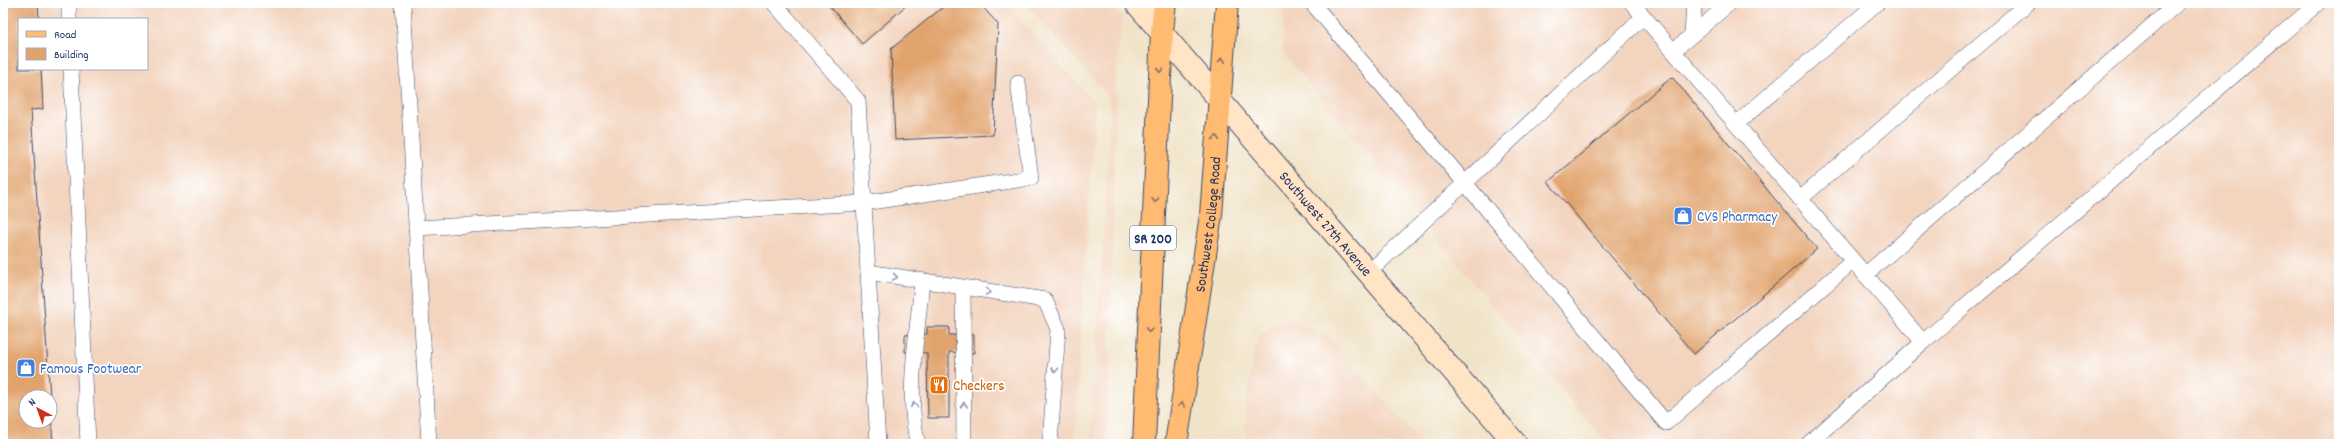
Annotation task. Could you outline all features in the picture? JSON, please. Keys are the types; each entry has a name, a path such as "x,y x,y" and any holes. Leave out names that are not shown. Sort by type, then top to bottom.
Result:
{"main road":[{"name":"Southwest 27th Avenue","path":"1136,3 1162,31 1516,444"},
{"name":"SR 200","path":"1144,444 1162,31 1165,3"},
{"name":"Southwest College Road","path":"1176,444 1211,215 1227,3"}],"lane":[{"path":"69,3 69,18"},
{"path":"403,3 429,444"},
{"path":"774,3 858,101 878,444"},
{"path":"1312,3 1666,422 1853,261"},
{"path":"1632,3 1923,342"},
{"path":"1692,35 1694,3"},
{"path":"1673,51 1730,3"},
{"path":"1736,124 1877,3"},
{"path":"1800,199 2028,3"},
{"path":"1865,274 2178,3"},
{"path":"1808,444 1923,342 2318,3"},
{"path":"1368,273 1643,17"},
{"path":"72,70 88,444"},
{"path":"416,228 864,203 1031,178 1018,83"},
{"path":"868,272 1045,300 1058,329 1050,444"},
{"path":"918,444 915,432 913,390 922,281"},
{"path":"963,288 964,444"}],"shaded area":[{"path":"3,3 1005,3 1095,103 1074,444 3,444"},
{"path":"1025,3 1111,3 1123,17 1117,63 1107,444 1090,444 1111,106 1106,93"},
{"path":"1284,3 2339,3 2339,444 1607,444 1282,51"},
{"path":"1284,321 1303,325 1330,338 1422,444 1245,444 1246,403 1254,349 1264,330"}],"building":[{"path":"3,3 38,3 39,18 18,18 18,70 41,70 43,109 31,110 49,389 18,389 18,429 52,429 53,444 3,444"},
{"path":"827,3 909,3 862,44"},
{"path":"948,3 979,3 998,24 993,135 895,140 891,49"},
{"name":"CVS Pharmacy","path":"1672,77 1817,249 1694,354 1548,182"},
{"name":"Checkers","path":"927,327 949,327 949,335 974,335 974,353 949,352 949,418 928,418 927,353 905,352 905,335 927,334"}],"place":[{"name":"CVS Pharmacy","path":"1683,216"},
{"name":"Famous Footwear","path":"26,368"},
{"name":"Checkers","path":"939,385"}]}
